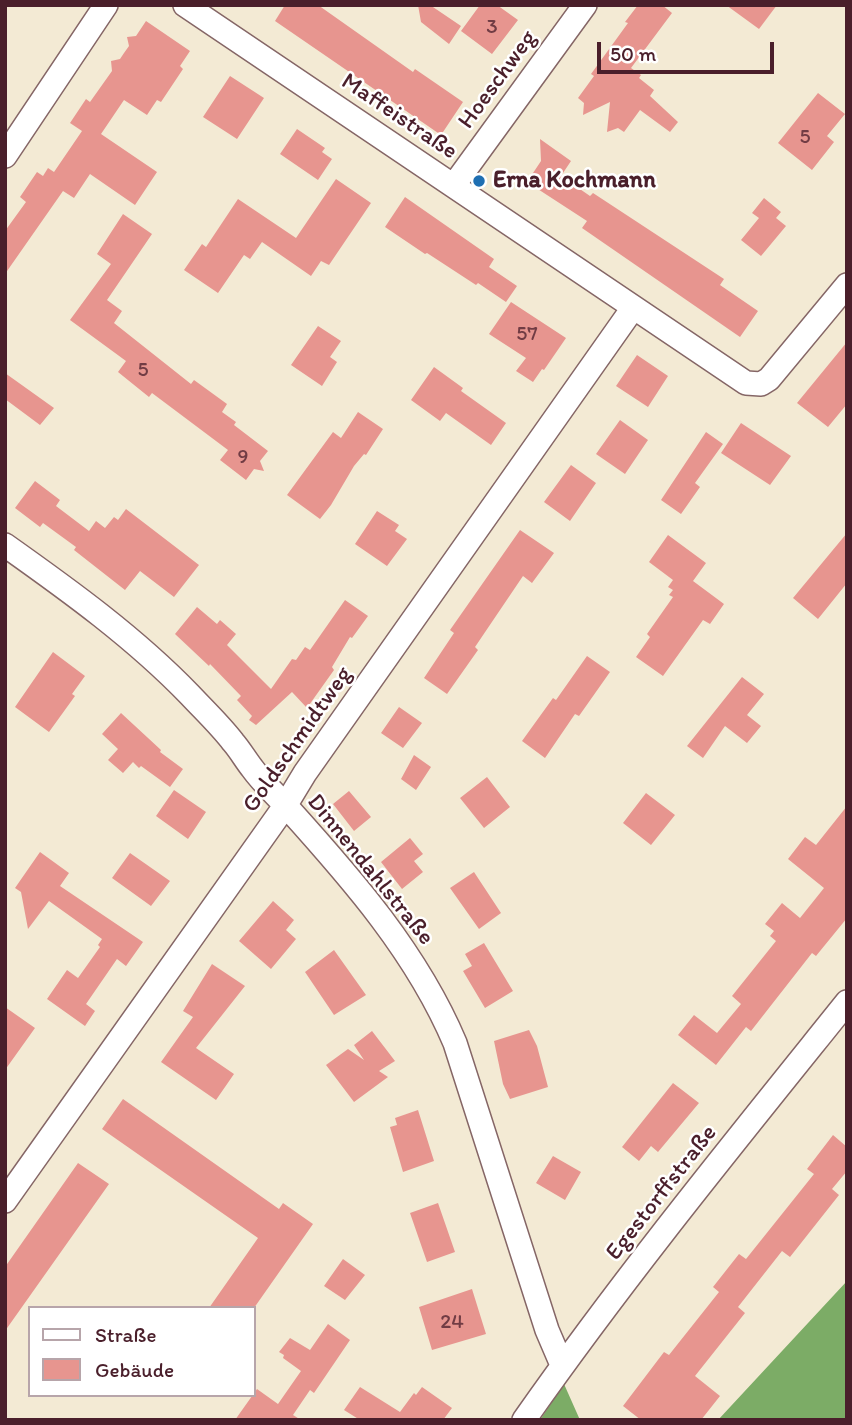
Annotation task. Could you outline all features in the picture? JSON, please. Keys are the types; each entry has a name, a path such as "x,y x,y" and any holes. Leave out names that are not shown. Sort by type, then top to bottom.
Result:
{"street":[{"path":"5,156 106,5"},
{"name":"Maffeistraße","path":"185,5 746,383 761,384 769,379 847,285"},
{"name":"Hoeschweg","path":"454,186 585,5"},
{"name":"Goldschmidtweg","path":"5,1201 633,308"},
{"name":"Dinnendahlstraße","path":"5,545 86,603 188,693 234,743 253,770 338,863 384,921 444,1017 484,1131 547,1329 562,1365"},
{"name":"Egestorffstraße","path":"524,1420 562,1365 690,1199 847,1002"}],"green space":[{"path":"847,1281 847,1420 718,1420"},
{"path":"564,1384 580,1420 540,1420"}],"building":[{"path":"285,5 318,5 413,72 415,69 463,102 441,135 275,21"},
{"path":"418,5 430,5 461,26 449,44 421,22"},
{"path":"480,5 497,5 518,20 492,54 461,31"},
{"path":"638,5 662,5 672,13 631,68 654,90 650,96 678,122 670,132 640,110 624,132 618,128 607,132 610,102 583,115 584,103 578,98"},
{"path":"726,5 777,5 759,29"},
{"path":"146,21 190,51 180,66 183,69 161,102 157,100 147,115 124,100 101,134 157,172 135,205 90,174 74,198 63,191 5,274 5,231 26,202 20,197 37,172 43,176 48,168 54,172 82,131 70,123 86,99 90,102 112,71 111,61 120,59 129,46 127,37 136,36"},
{"path":"230,76 264,98 237,139 203,117"},
{"path":"818,93 845,114 827,136 834,142 812,170 778,143"},
{"path":"297,129 325,148 322,152 332,159 318,180 280,154"},
{"path":"540,139 571,161 561,176 590,196 593,193 724,279 720,285 758,311 740,337 582,228 587,221 527,182 541,161"},
{"path":"336,179 371,203 329,265 321,261 311,276 262,242 250,259 244,255 218,293 184,270 202,244 206,247 238,199 296,238"},
{"path":"405,197 494,259 489,267 517,286 506,302 385,227"},
{"path":"764,198 781,212 776,218 786,226 761,256 741,240 759,218 752,213"},
{"path":"123,214 152,234 107,300 122,311 114,323 191,384 194,380 227,404 222,412 236,422 234,425 268,451 260,461 264,471 254,469 246,480 220,460 228,450 152,393 149,397 118,372 126,361 70,320 111,264 97,254"},
{"path":"511,302 566,338 533,382 516,371 526,358 489,334"},
{"path":"318,326 341,341 330,357 337,362 322,386 291,365"},
{"path":"847,342 847,404 828,427 797,403"},
{"path":"637,355 668,376 648,407 616,386"},
{"path":"434,367 463,388 461,391 506,423 491,445 446,413 440,421 411,400"},
{"path":"5,373 54,408 40,425 5,399"},
{"path":"358,412 383,429 366,455 354,466 320,519 287,495 333,432 341,438"},
{"path":"620,420 648,440 625,474 596,454"},
{"path":"741,423 791,456 770,485 721,453"},
{"path":"706,432 723,444 695,483 700,487 681,514 661,500"},
{"path":"571,465 596,483 570,521 544,502"},
{"path":"35,481 60,500 56,506 89,531 96,521 105,528 114,517 118,520 126,509 199,565 174,597 140,571 125,590 74,550 76,547 43,523 40,527 15,508"},
{"path":"377,511 399,525 395,531 407,539 387,566 355,544"},
{"path":"520,530 554,553 532,583 523,576 475,647 478,650 447,694 424,678 454,633 450,630"},
{"path":"847,533 847,583 818,619 793,598"},
{"path":"668,535 706,563 693,581 724,604 710,624 703,620 663,676 636,657 650,637 647,634 673,597 669,595 673,590 668,587 673,580 649,562"},
{"path":"345,600 368,616 352,638 350,637 332,667 334,670 307,708 292,692 256,725 249,720 252,716 237,700 241,696 175,634 197,607 217,624 220,620 236,634 227,645 271,689 292,659 296,660 305,647 310,650"},
{"path":"53,652 85,676 72,694 75,696 49,732 15,707"},
{"path":"587,656 610,672 579,716 575,714 545,758 522,741 553,698 556,700"},
{"path":"742,677 764,694 747,715 761,726 747,743 725,726 703,758 687,746"},
{"path":"399,707 422,723 403,748 381,733"},
{"path":"121,713 161,750 160,752 183,769 170,787 133,762 123,773 108,760 118,749 102,734"},
{"path":"414,755 431,767 416,790 401,779"},
{"path":"487,777 510,807 484,828 460,798"},
{"path":"174,790 206,812 188,839 156,816"},
{"path":"349,791 371,817 354,831 333,804"},
{"path":"646,793 675,815 651,845 623,823"},
{"path":"847,806 847,918 816,956 812,953 751,1031 746,1027 716,1065 678,1035 694,1015 717,1033 741,1004 732,996 776,941 770,936 774,931 765,924 782,903 800,918 824,888 788,859 805,837 816,845"},
{"path":"410,838 423,854 414,861 423,872 402,889 381,862"},
{"path":"40,852 69,873 60,886 143,942 126,966 117,959 86,1004 95,1011 85,1026 47,999 67,970 78,978 100,947 98,945 102,939 49,901 28,929 21,892 15,888"},
{"path":"130,853 170,881 151,906 112,878"},
{"path":"474,872 501,913 479,929 450,888"},
{"path":"273,901 294,920 286,930 296,939 271,969 239,941"},
{"path":"484,943 513,991 485,1008 463,971 472,966 465,954"},
{"path":"334,950 366,995 334,1015 305,972"},
{"path":"212,964 245,986 196,1048 234,1074 216,1100 161,1062 193,1017 183,1011"},
{"path":"5,1007 35,1028 5,1070"},
{"path":"529,1030 537,1046 548,1087 510,1099 503,1084 494,1041"},
{"path":"372,1031 395,1061 379,1071 388,1077 354,1102 326,1065 348,1049 364,1060 354,1045"},
{"path":"673,1083 699,1103 658,1152 651,1146 639,1161 622,1147"},
{"path":"123,1099 279,1209 283,1203 313,1224 255,1306 210,1306 258,1238 102,1129"},
{"path":"418,1110 434,1161 403,1172 390,1127 397,1125 395,1118"},
{"path":"833,1135 847,1147 847,1171 832,1189 839,1195 790,1257 782,1251 738,1307 745,1313 695,1376 720,1396 701,1420 641,1420 623,1406 664,1352 669,1355 719,1292 713,1287 739,1254 746,1259 814,1174 807,1169"},
{"path":"553,1156 581,1172 565,1200 536,1183"},
{"path":"78,1163 109,1184 5,1331 5,1267"},
{"path":"438,1203 455,1252 427,1262 410,1213"},
{"path":"343,1259 365,1275 345,1300 324,1286"},
{"path":"472,1289 486,1334 432,1350 419,1307"},
{"path":"328,1324 350,1340 314,1393 310,1390 293,1415 301,1420 235,1420 251,1397 256,1397 257,1389 278,1404 301,1371 279,1352 290,1338 310,1350"},
{"path":"360,1387 400,1412 422,1387 452,1408 443,1420 360,1420 344,1410"}],"place":[{"name":"Erna Kochmann","path":"479,181"}]}
